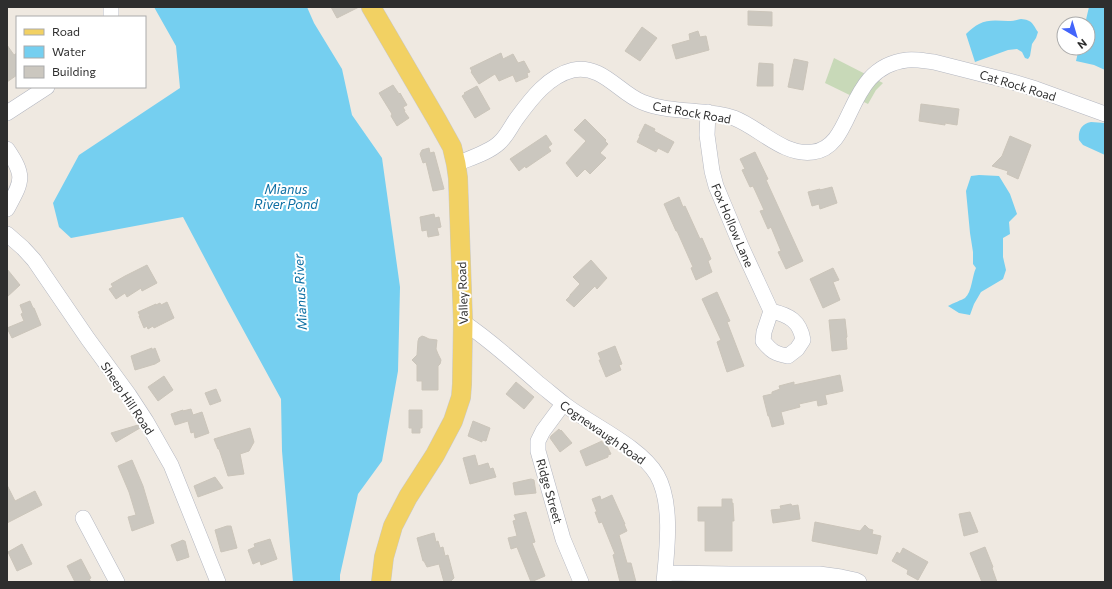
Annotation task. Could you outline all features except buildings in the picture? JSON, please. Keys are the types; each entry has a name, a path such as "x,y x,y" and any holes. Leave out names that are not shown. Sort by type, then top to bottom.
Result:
{"main road":[{"name":"Valley Road","path":"371,7 438,120 452,147 459,183 463,322 462,384 453,421 435,455 408,497 392,526 384,557 381,582"}],"street":[{"name":"Cat Rock Road","path":"456,164 482,153 499,143 538,92 556,77 573,70 581,70 599,74 634,98 650,105 672,109 708,112 724,115 741,121 778,143 802,153 825,149 835,140 858,94 871,77 888,65 907,60 921,60 945,64 1014,82 1105,114"},
{"path":"7,113 45,88"},
{"name":"Fox Hollow Lane","path":"708,112 707,135 712,171 716,186 741,246 771,311"},
{"path":"7,149 15,160 19,170 20,180 18,188 7,209"},
{"name":"Sheep Hill Road","path":"7,234 34,260 146,421 171,466 218,582"},
{"name":"Cognewaugh Road","path":"463,322 482,335 563,404 628,446 650,465 658,476 665,497 668,522 664,577"},
{"name":"Ridge Street","path":"563,404 543,431 538,441 538,451 563,539 581,582"},
{"path":"83,518 117,582"},
{"path":"664,577 730,574 819,574 841,577 859,582"}],"green space":[{"path":"834,58 883,83 876,90 868,104 825,83"}],"water":[{"name":"Mianus River Pond","path":"154,7 307,7 314,23 342,69 352,115 382,158 400,287 398,371 382,461 358,494 340,575 340,582 293,582 282,451 281,399 183,217 71,238 59,227 53,203 79,155 180,88 176,46"},
{"path":"1089,7 1105,7 1105,70 1094,65 1076,61 1077,56 1096,56 1096,16 1087,16"},
{"path":"1021,19 1031,22 1038,32 1032,44 1028,59 1025,58 1022,52 1017,49 1008,50 975,62 966,34 972,28 986,21 1010,21"},
{"path":"1091,122 1105,123 1105,155 1083,145 1079,140 1081,128 1085,124"},
{"path":"971,176 999,176 1010,194 1017,214 1009,222 1010,234 1003,238 1003,257 1006,270 1003,279 981,292 970,315 959,313 948,306 965,298 971,288 976,268 973,264 966,191"}],"water label":[{"name":"Mianus River","path":"300,292"}]}
